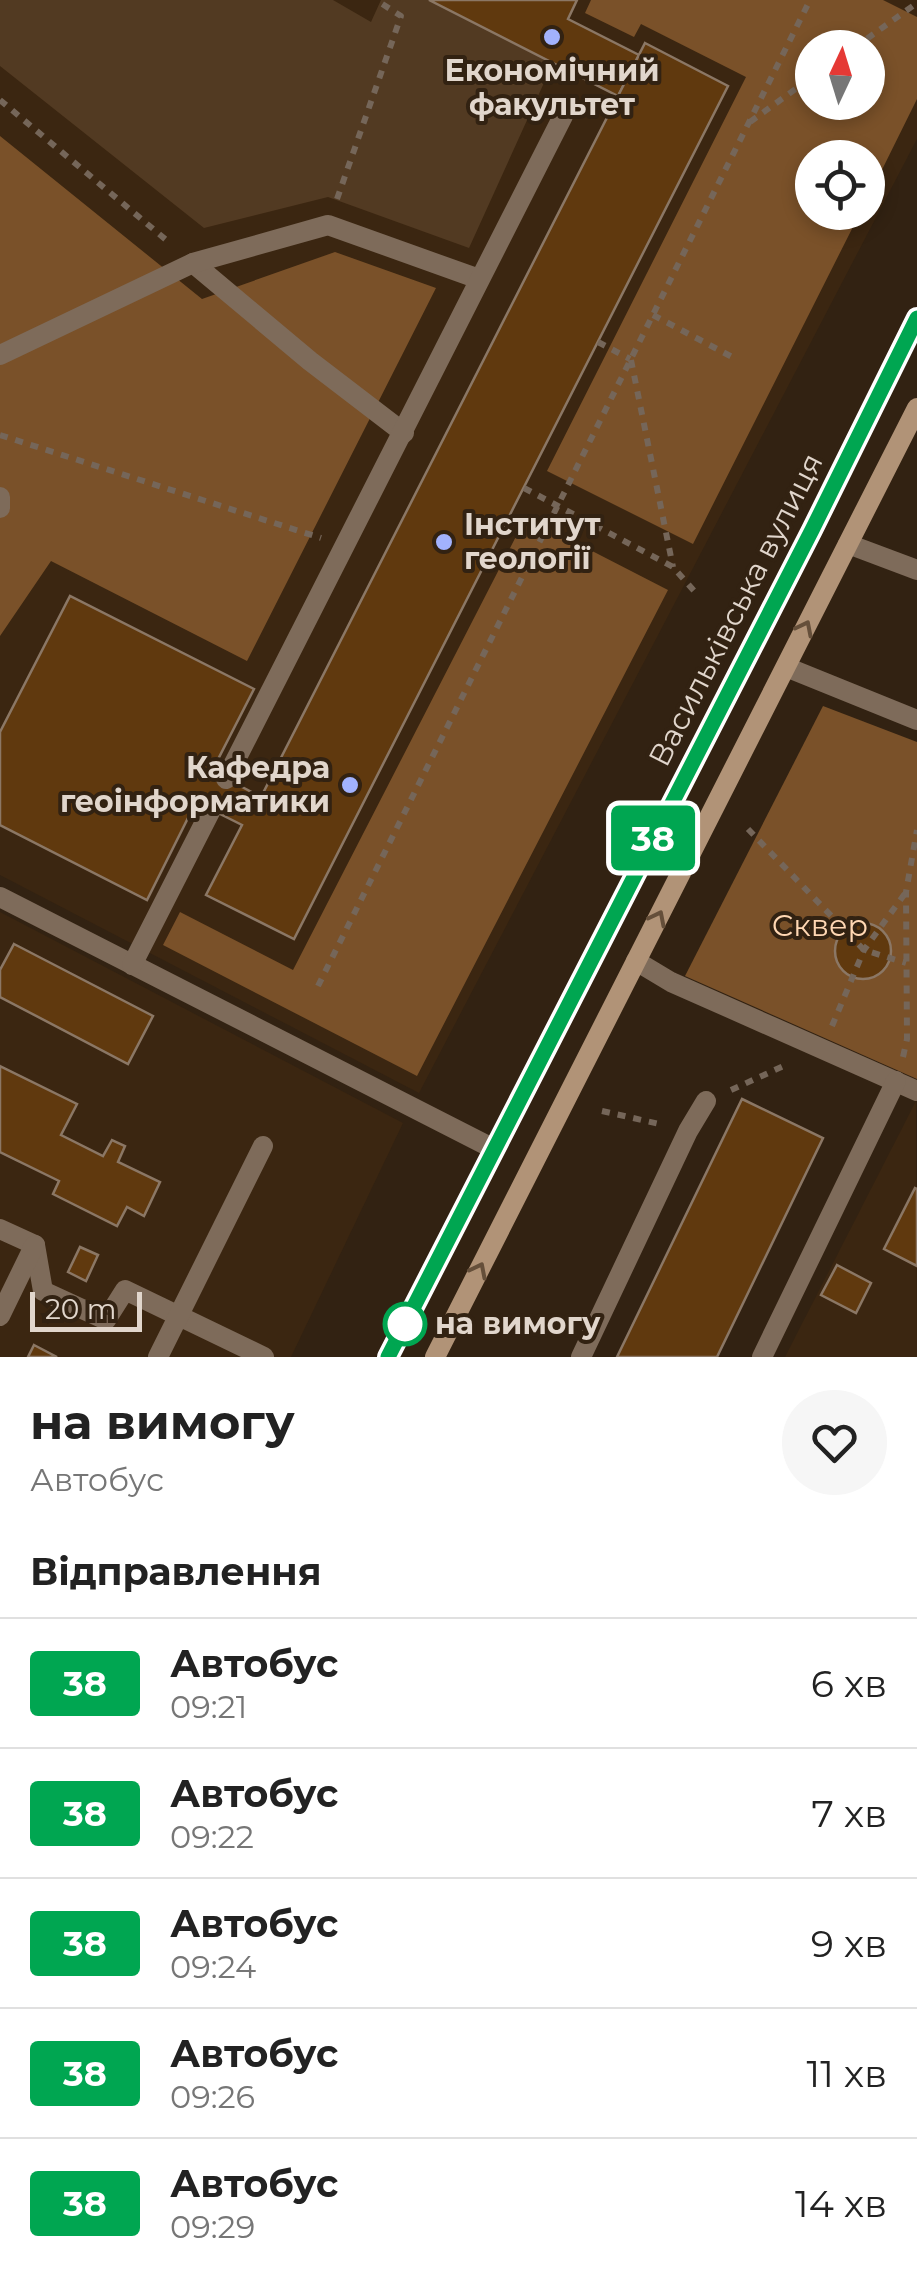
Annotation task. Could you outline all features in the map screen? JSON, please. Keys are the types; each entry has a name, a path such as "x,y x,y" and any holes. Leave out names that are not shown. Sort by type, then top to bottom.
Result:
{"main road":[{"name":"Васильківська вулиця","path":"388,1357 917,318"},
{"path":"434,1357 917,408"}],"lane":[{"path":"226,778 563,116"},
{"path":"0,355 193,262 328,225 479,280"},
{"path":"193,262 310,361 404,433"},
{"path":"0,497 0,508"},
{"path":"848,544 917,570"},
{"path":"786,667 917,720"},
{"path":"132,965 211,810"},
{"path":"0,897 494,1149"},
{"path":"636,961 672,982 917,1090"},
{"path":"762,1357 896,1081"},
{"path":"581,1357 688,1131 706,1101"},
{"path":"158,1357 263,1146"},
{"path":"0,1228 34,1245"},
{"path":"34,1245 42,1291 106,1320 125,1290 264,1357"},
{"path":"0,1316 34,1245"}],"path":[{"path":"328,225 401,16 376,0"},
{"path":"318,986 810,0"},
{"path":"879,30 917,3"},
{"path":"748,122 795,89"},
{"path":"0,100 193,262"},
{"path":"652,314 734,358"},
{"path":"598,342 630,359"},
{"path":"630,359 672,567"},
{"path":"0,435 346,546"},
{"path":"524,488 672,567 696,592"},
{"path":"748,829 864,950 906,963"},
{"path":"917,830 906,892 907,1039 917,1038"},
{"path":"706,1101 822,1050 864,950 906,892"},
{"path":"602,1111 688,1131"}],"shaded area":[{"path":"0,0 917,0 917,139 885,200 885,140 795,140 795,230 869,230 419,1093 0,875"},
{"path":"0,0 333,0 371,22 381,0 430,0 553,63 469,248 328,197 204,228 0,66"},
{"path":"0,912 403,1123 291,1357 0,1357"},
{"path":"916,1101 917,1357 785,1357"}],"green space":[{"path":"591,0 883,0 917,17 917,99 885,164 885,140 795,140 795,230 851,230 693,544 547,471 746,77 641,24 634,37 585,13"},
{"path":"0,136 202,299 335,252 436,288 247,661 51,561 0,636"},
{"path":"526,517 668,590 417,1076 163,945 180,912 293,970"},
{"name":"Сквер","path":"823,706 917,742 917,1079 685,976"}],"building":[{"name":"Економічний факультет","path":"429,0 577,0 568,19 639,55 618,96"},
{"name":"Інститут геології","path":"645,43 728,86 294,939 206,895 242,825 196,802 147,900 0,825 0,732 70,596 254,689 212,771 261,797"},
{"path":"863,923 882,932 891,951 882,970 863,979 844,970 835,951 844,932"},
{"path":"14,944 153,1016 128,1064 0,997 0,970"},
{"path":"0,1066 77,1104 61,1135 103,1156 112,1140 125,1146 118,1162 160,1182 144,1216 127,1207 117,1226 53,1194 59,1181 0,1152"},
{"path":"742,1099 823,1138 717,1357 617,1357"},
{"path":"917,1189 917,1266 884,1249"},
{"path":"80,1247 98,1255 86,1281 68,1272"},
{"path":"837,1265 871,1283 856,1313 821,1295"},
{"path":"34,1345 57,1357 28,1357"}],"bus line":[{"name":"38","path":"388,1357 917,318"}],"place":[{"name":"Економічний факультет","path":"552,37"},
{"name":"Інститут геології","path":"444,542"},
{"name":"Кафедра геоінформатики","path":"350,785"},
{"name":"на вимогу","path":"405,1324"}]}
